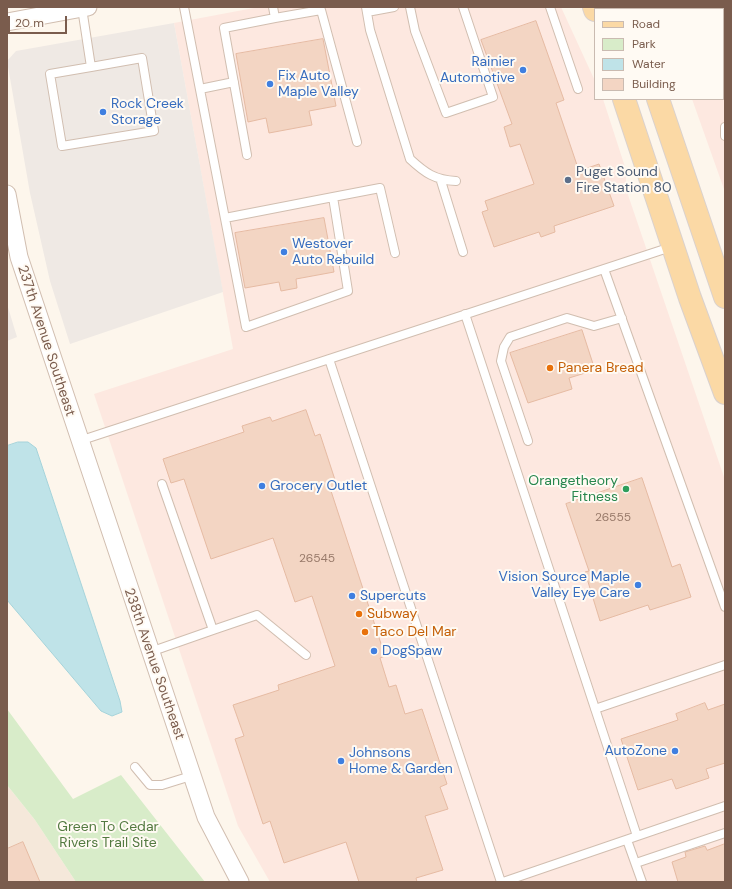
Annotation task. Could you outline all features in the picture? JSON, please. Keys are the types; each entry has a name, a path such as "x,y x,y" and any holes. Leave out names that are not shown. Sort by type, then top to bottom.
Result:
{"main road":[{"path":"624,100 690,298 719,363 725,393"},
{"path":"658,100 720,264 725,297"}],"street":[{"path":"7,22 85,8"},
{"name":"237th Avenue Southeast","path":"7,194 19,257 79,441"},
{"name":"238th Avenue Southeast","path":"79,441 191,776 206,817 240,882"}],"lane":[{"path":"184,7 246,327 348,291 333,197"},
{"path":"273,7 275,18"},
{"path":"394,7 366,10 410,159 422,170 441,181 456,181"},
{"path":"410,7 415,31 446,113 493,96 463,7"},
{"path":"550,7 578,89"},
{"path":"85,8 91,67"},
{"path":"247,155 224,28 321,10 357,142"},
{"path":"142,58 154,131 62,146 50,74 91,67 142,58"},
{"path":"200,89 234,82"},
{"path":"725,127 725,136"},
{"path":"441,181 463,252"},
{"path":"225,218 380,188 396,253"},
{"path":"79,441 673,246"},
{"path":"604,269 725,607"},
{"path":"465,314 637,836"},
{"path":"528,441 501,361 504,347 510,337 566,318 594,326 622,318"},
{"path":"329,359 502,882 522,879 637,836 725,806"},
{"path":"162,484 213,630"},
{"path":"149,652 257,615 306,656"},
{"path":"595,709 725,665"},
{"path":"135,767 150,785 162,785 191,776"},
{"path":"636,862 725,833"},
{"path":"627,840 642,882"}],"shaded area":[{"path":"259,7 561,7 594,79 594,100 603,100 626,170 626,189 725,480 725,882 270,882 238,826 94,394 233,349 174,23"},
{"path":"725,7 725,192 692,100 724,100 724,8 660,8"},
{"path":"174,23 223,292 70,344 50,281 30,193 7,61 16,51"},
{"path":"7,304 17,337 7,341"},
{"path":"7,785 35,820 76,882 7,882"}],"green space":[{"name":"Green To Cedar Rivers Trail Site","path":"7,709 73,799 121,775 205,882 76,882 35,820 7,785"}],"water":[{"path":"18,442 28,442 36,448 120,701 122,712 112,716 101,711 7,600 7,446"}],"building":[{"name":"Puget Sound Fire Station 80","path":"536,21 564,100 556,103 579,171 599,164 614,206 554,226 555,232 541,237 539,232 494,247 482,212 488,210 485,201 534,184 520,144 510,147 504,127 512,124 481,40"},
{"path":"323,39 336,106 309,111 312,125 269,133 266,118 248,122 236,54"},
{"name":"Westover Auto Rebuild","path":"324,218 334,272 296,279 297,288 281,291 279,282 245,288 235,233"},
{"name":"Panera Bread","path":"582,330 595,370 569,378 572,389 528,403 510,353"},
{"path":"306,410 315,436 320,434 338,489 331,491 385,656 380,658 389,687 396,685 405,714 422,709 447,784 440,787 448,809 425,816 443,870 416,878 417,882 359,882 346,842 284,863 270,821 263,824 235,739 244,736 233,705 279,690 278,685 335,666 312,596 295,602 273,538 211,559 184,479 171,483 163,459 244,432 242,426 270,417 272,421"},
{"path":"642,478 672,567 680,564 691,597 650,610 648,605 600,621 585,572 589,571 566,504"},
{"name":"AutoZone","path":"705,703 708,710 725,704 725,763 706,769 709,778 676,789 672,779 638,790 621,739 678,720 676,714"},
{"path":"23,842 40,882 7,882 7,849"},
{"path":"725,844 725,882 678,882 672,862 686,857 685,852 705,846 707,850"}],"place":[{"name":"Rainier Automotive","path":"523,70"},
{"name":"Fix Auto Maple Valley","path":"270,84"},
{"name":"Rock Creek Storage","path":"103,112"},
{"name":"Puget Sound Fire Station 80","path":"568,180"},
{"name":"Westover Auto Rebuild","path":"284,252"},
{"name":"Panera Bread","path":"550,368"},
{"name":"Grocery Outlet","path":"262,486"},
{"name":"Orangetheory Fitness","path":"626,489"},
{"name":"Vision Source Maple Valley Eye Care","path":"638,585"},
{"name":"Supercuts","path":"352,596"},
{"name":"Subway","path":"359,614"},
{"name":"Taco Del Mar","path":"365,632"},
{"name":"DogSpaw","path":"374,651"},
{"name":"AutoZone","path":"675,751"},
{"name":"Johnsons Home & Garden","path":"341,761"}]}
